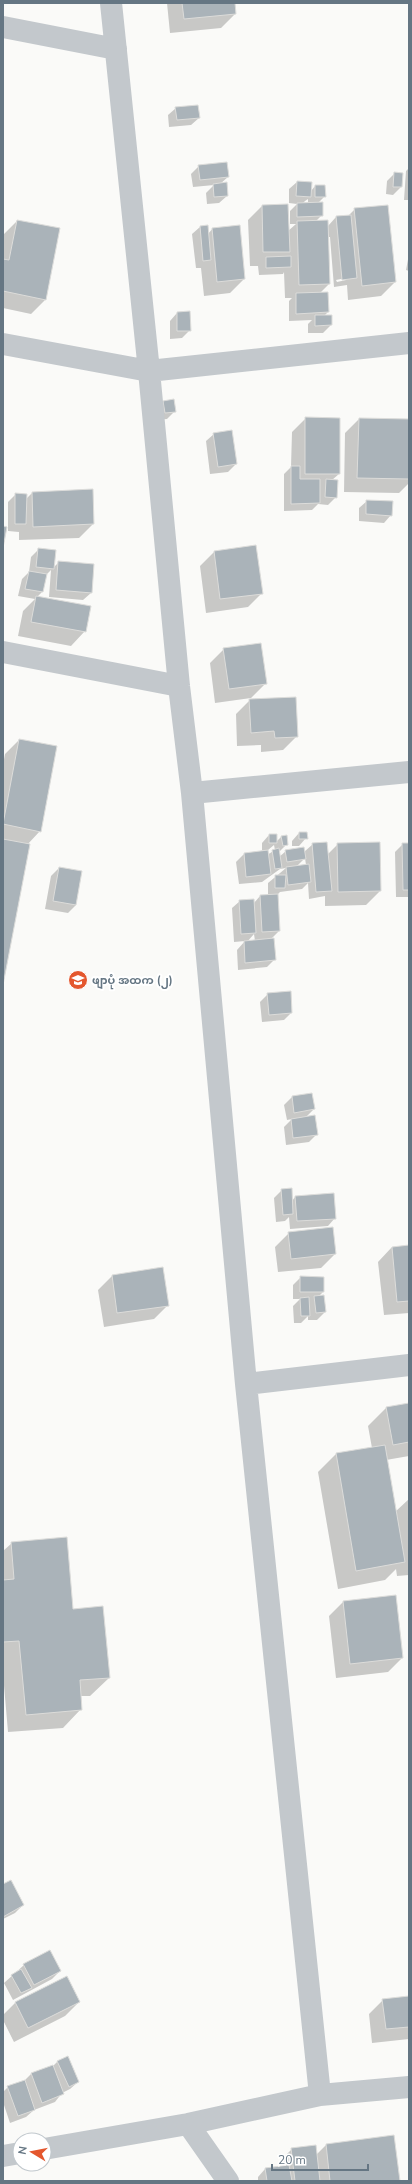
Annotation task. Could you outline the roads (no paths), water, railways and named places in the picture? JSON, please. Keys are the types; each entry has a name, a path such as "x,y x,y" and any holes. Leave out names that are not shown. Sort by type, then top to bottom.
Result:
{"street":[{"path":"111,3 149,370 179,686 192,793 246,1384 320,2095"},
{"path":"3,27 116,49"},
{"path":"3,344 149,370 409,343"},
{"path":"3,652 179,686"},
{"path":"192,793 409,772"},
{"path":"246,1384 409,1364"},
{"path":"52,2148 188,2124 320,2095 409,2087"},
{"path":"188,2124 228,2181"}],"place":[{"name":"ဖျာပုံ အထက (၂)","path":"78,980"}]}
